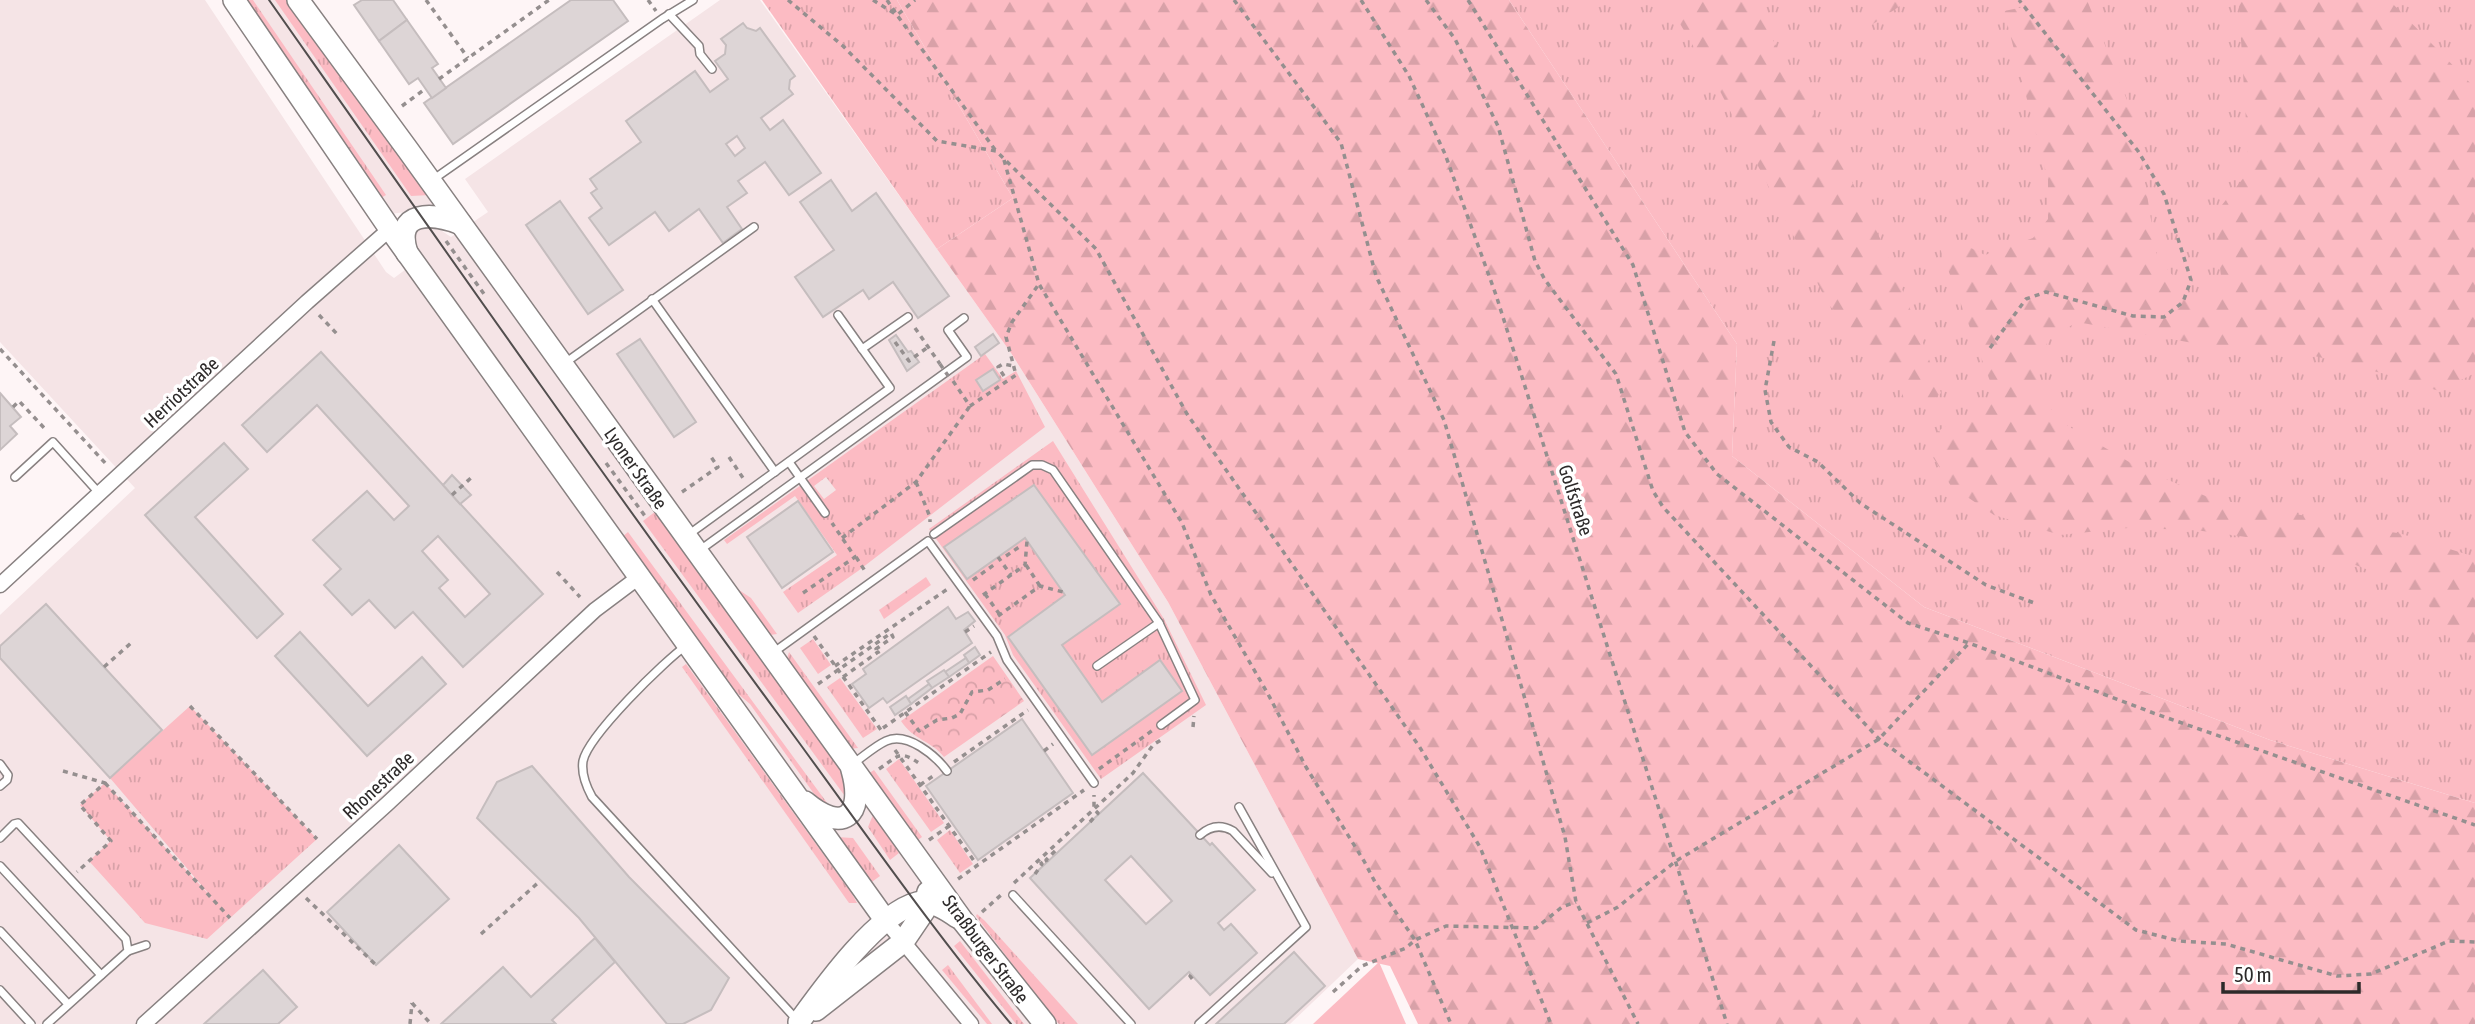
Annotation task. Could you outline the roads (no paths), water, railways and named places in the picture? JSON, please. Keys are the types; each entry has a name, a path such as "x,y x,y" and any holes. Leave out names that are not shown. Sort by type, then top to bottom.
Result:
{"main road":[{"path":"233,0 390,229 886,922"},
{"name":"Lyoner Straße","path":"298,0 929,872"},
{"path":"407,253 403,242 404,231 412,221 437,215 461,224"},
{"path":"786,784 823,815 831,818 844,817 851,813 856,804 857,791 850,765"},
{"path":"798,1023 902,942 919,920 926,902 929,872"},
{"name":"Straßburger Straße","path":"929,872 961,920 1045,1024"},
{"path":"798,1023 848,957 886,922 909,906 926,902 946,909 961,920"}],"street":[{"name":"Herriotstraße","path":"0,585 390,229"},
{"name":"Rhonestraße","path":"144,1024 387,804 595,610 639,577"},
{"path":"886,922 971,1024"}],"lane":[{"path":"431,181 669,13 693,0"},
{"path":"669,13 699,46 700,54 712,69"},
{"path":"563,365 754,227"},
{"path":"652,299 775,472"},
{"path":"691,545 775,472 890,388 838,315"},
{"path":"862,349 908,317"},
{"path":"691,545 800,478 967,357 947,330 964,318"},
{"path":"15,477 53,442 100,494"},
{"path":"789,462 825,513"},
{"path":"934,534 1032,465 1042,465 1054,470 1159,622 1195,700 1161,724"},
{"path":"770,655 928,541 988,623 1016,672 1091,779"},
{"path":"1097,666 1159,622"},
{"path":"687,644 661,665 588,747 582,770 586,785 592,797 798,1023"},
{"path":"850,765 888,739 897,738 907,740 936,757 946,770"},
{"path":"0,764 8,775 7,780 0,786"},
{"path":"1199,1024 1306,927 1239,807"},
{"path":"0,838 18,823 126,939 128,951"},
{"path":"1200,835 1215,826 1228,828 1280,881"},
{"path":"0,866 101,975"},
{"path":"1013,895 1131,1024"},
{"path":"0,931 68,1004"},
{"path":"47,1024 128,951 146,945"},
{"path":"0,990 31,1024"}],"tram line":[{"path":"269,0 713,626 921,910 1011,1024"}]}
